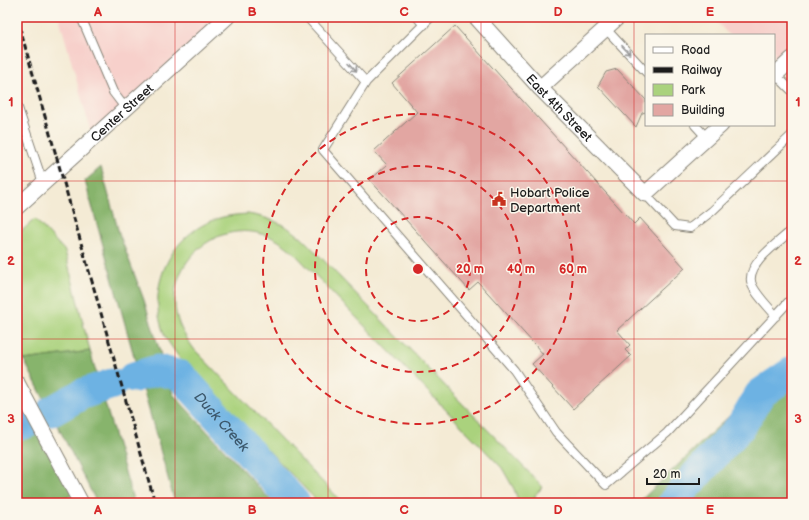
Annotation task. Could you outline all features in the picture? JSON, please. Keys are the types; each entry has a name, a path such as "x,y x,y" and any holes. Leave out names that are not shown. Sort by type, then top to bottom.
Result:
{"street":[{"name":"Center Street","path":"17,207 226,17"},
{"name":"East 4th Street","path":"476,17 540,88 645,194"},
{"path":"540,88 618,17"},
{"path":"775,75 792,59"},
{"path":"645,194 719,126"},
{"path":"17,383 81,503"}],"lane":[{"path":"81,17 113,92 126,109"},
{"path":"307,17 366,82"},
{"path":"417,17 424,25"},
{"path":"431,17 366,82 323,150 514,370 556,432 606,485 668,433 792,298"},
{"path":"605,28 645,71"},
{"path":"775,75 792,91"},
{"path":"17,105 43,183"},
{"path":"696,126 707,138"},
{"path":"645,194 675,226 690,228 712,211 792,135"},
{"path":"776,316 756,292 751,282 751,272 766,253 792,230"}],"shaded area":[{"path":"59,17 223,17 92,136"},
{"path":"712,17 792,17 792,57 775,73 775,34 728,34"}],"green space":[{"path":"101,167 119,233 144,300 173,394 273,503 175,503 85,181"},
{"path":"248,214 273,220 287,227 307,243 543,487 535,495 536,503 519,503 514,489 502,468 293,252 279,241 262,234 243,231 226,234 210,241 196,252 185,265 178,281 175,299 178,321 184,334 194,349 343,503 319,503 180,359 168,342 160,320 158,303 159,286 171,255 181,242 194,231 218,218"},
{"path":"35,219 65,251 90,351 24,360 17,348 17,235"},
{"path":"90,351 134,503 97,503 24,360"},
{"path":"792,356 792,503 638,503"},
{"path":"17,397 76,493 57,503 17,503"}],"building":[{"name":"Hobart Police Department","path":"455,26 634,224 640,218 685,268 617,330 630,345 625,350 631,356 573,409 532,364 543,354 478,282 469,290 370,180 387,165 374,151 417,112 392,83"},
{"path":"617,69 645,99 645,112 642,113 636,127 598,86 606,72"}],"waterway":[{"name":"Duck Creek","path":"134,377 158,370 181,376 295,503"},
{"name":"Duck Creek","path":"673,503 688,484 741,426 760,394 792,372"},
{"name":"Duck Creek","path":"52,411 82,394 112,384"},
{"name":"Duck Creek","path":"17,426 27,423"}],"railway":[{"path":"17,18 155,503"}],"place":[{"name":"Hobart Police Department","path":"499,199"}]}
